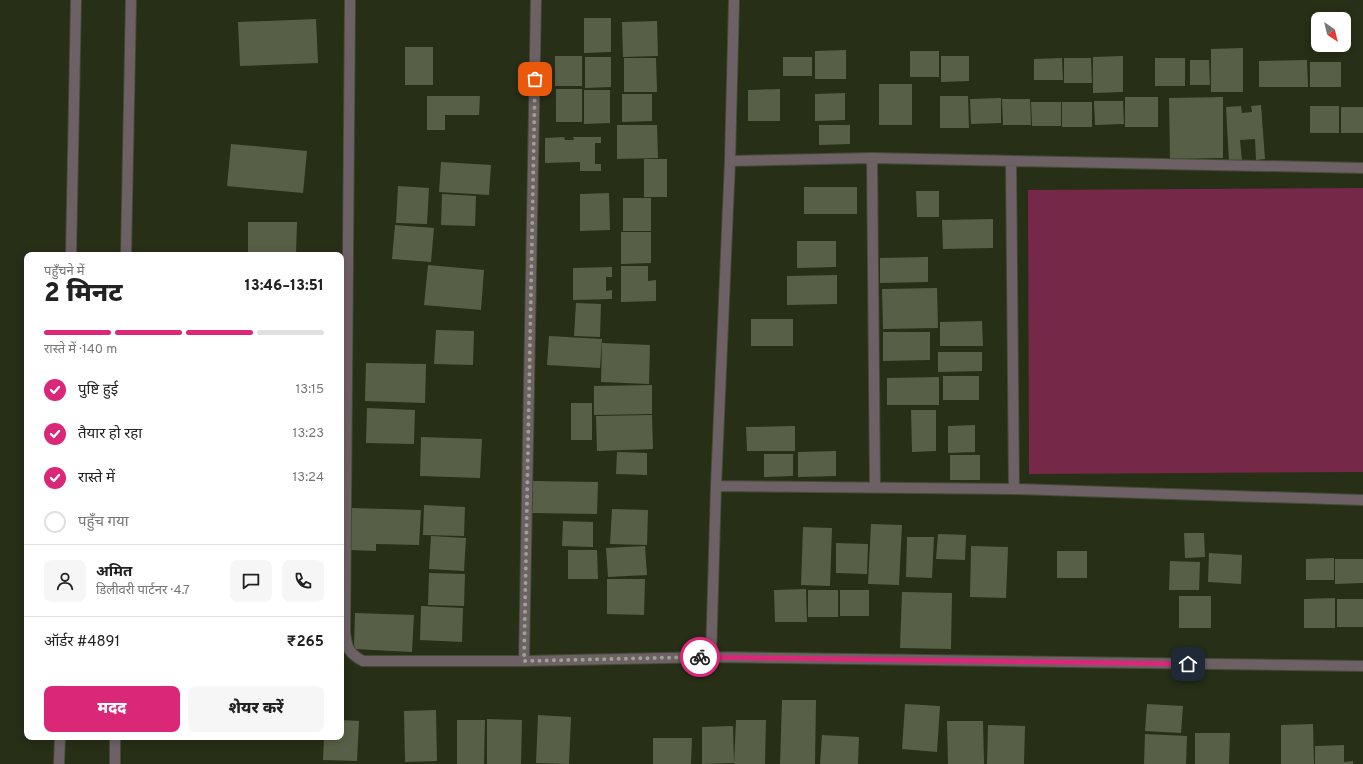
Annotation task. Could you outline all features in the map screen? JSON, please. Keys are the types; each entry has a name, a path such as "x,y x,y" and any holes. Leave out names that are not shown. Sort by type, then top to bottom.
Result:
{"street":[{"path":"70,252 76,0"},
{"path":"126,252 131,0"},
{"path":"350,0 345,632 347,647 354,656 363,661 524,661 711,657 1363,666"},
{"path":"524,661 536,0"},
{"path":"711,657 716,486 730,161 734,0"},
{"path":"730,161 872,158 1363,168"},
{"path":"872,158 875,486"},
{"path":"1011,161 1014,488"},
{"path":"716,486 1014,488 1363,500"},
{"path":"59,764 60,740"},
{"path":"115,740 115,764"}],"shaded area":[{"path":"1363,188 1363,472 1029,474 1028,190"}],"building":[{"path":"584,18 611,18 611,52 584,53"},
{"path":"316,19 318,63 240,66 238,22"},
{"path":"657,21 658,56 623,57 622,22"},
{"path":"405,47 433,47 433,85 405,85"},
{"path":"1243,48 1243,92 1211,92 1211,49"},
{"path":"846,50 846,79 815,79 815,51"},
{"path":"910,51 939,51 939,77 910,77"},
{"path":"555,56 582,56 582,86 555,86"},
{"path":"941,56 969,56 969,81 941,82"},
{"path":"1123,56 1123,92 1093,93 1093,57"},
{"path":"585,57 611,57 611,87 585,88"},
{"path":"783,57 812,57 812,76 783,76"},
{"path":"624,58 656,58 657,92 624,92"},
{"path":"1062,58 1063,80 1034,80 1034,59"},
{"path":"1064,58 1091,58 1092,83 1064,83"},
{"path":"1155,58 1185,58 1185,86 1155,86"},
{"path":"1190,60 1209,60 1210,85 1190,85"},
{"path":"1307,60 1308,87 1259,87 1259,61"},
{"path":"1310,62 1341,62 1341,87 1310,87"},
{"path":"879,84 912,84 912,125 879,125"},
{"path":"556,89 582,89 582,122 556,122"},
{"path":"780,89 780,121 748,121 748,90"},
{"path":"584,90 610,90 610,123 584,124"},
{"path":"845,93 845,120 815,121 815,94"},
{"path":"622,94 652,94 652,121 622,122"},
{"path":"427,96 480,96 479,115 445,115 445,130 427,130"},
{"path":"940,96 968,96 969,128 940,128"},
{"path":"1125,97 1158,97 1158,127 1125,127"},
{"path":"1223,97 1223,158 1170,159 1169,98"},
{"path":"1001,98 1001,123 971,124 970,99"},
{"path":"1002,99 1030,99 1031,125 1003,125"},
{"path":"1094,101 1123,101 1124,124 1095,125"},
{"path":"1031,102 1061,102 1061,126 1032,126"},
{"path":"1062,102 1092,102 1092,127 1062,127"},
{"path":"1261,105 1265,159 1256,160 1255,139 1240,140 1242,161 1229,162 1226,107 1241,106 1242,113 1252,112 1251,106"},
{"path":"1310,106 1339,106 1339,133 1310,133"},
{"path":"1341,107 1363,107 1363,133 1341,133"},
{"path":"617,125 657,125 658,158 617,159"},
{"path":"819,125 850,125 850,144 819,145"},
{"path":"564,137 565,140 574,140 573,137 601,137 601,143 595,143 595,164 601,164 601,171 580,171 580,162 545,163 545,138"},
{"path":"231,144 307,151 303,193 227,186"},
{"path":"644,159 667,159 667,197 644,197"},
{"path":"441,162 491,165 489,195 439,192"},
{"path":"398,186 429,188 427,224 396,223"},
{"path":"804,187 857,187 857,214 804,214"},
{"path":"916,191 939,191 939,217 917,217"},
{"path":"609,193 610,230 580,231 580,194"},
{"path":"442,194 476,196 475,226 441,225"},
{"path":"623,198 651,198 651,231 623,231"},
{"path":"993,219 993,248 943,249 942,220"},
{"path":"248,222 297,222 296,252 248,252"},
{"path":"395,225 434,228 431,262 392,259"},
{"path":"621,232 651,232 651,263 621,264"},
{"path":"797,241 836,241 836,267 797,268"},
{"path":"928,257 928,282 880,283 880,258"},
{"path":"428,265 484,270 481,310 424,305"},
{"path":"621,266 648,266 648,281 656,280 656,301 621,302"},
{"path":"612,267 612,277 606,277 606,291 612,290 612,299 573,300 573,268"},
{"path":"837,275 837,304 787,305 787,276"},
{"path":"937,288 938,328 883,329 882,289"},
{"path":"576,303 601,304 600,337 574,336"},
{"path":"751,319 793,319 793,346 751,346"},
{"path":"982,321 983,346 940,346 940,322"},
{"path":"436,330 474,331 473,365 434,364"},
{"path":"883,332 930,332 930,360 883,361"},
{"path":"549,336 602,339 600,368 547,365"},
{"path":"602,343 650,345 649,384 601,382"},
{"path":"938,352 982,352 982,371 938,372"},
{"path":"366,363 426,364 425,403 365,401"},
{"path":"943,376 979,376 979,400 943,400"},
{"path":"939,377 939,405 887,405 887,378"},
{"path":"652,385 652,414 594,415 594,386"},
{"path":"571,403 592,403 592,440 571,440"},
{"path":"367,408 415,410 414,444 366,443"},
{"path":"911,410 936,410 936,451 912,452"},
{"path":"652,415 653,449 597,451 596,416"},
{"path":"975,425 975,452 948,453 948,426"},
{"path":"795,426 795,451 747,451 746,427"},
{"path":"421,437 482,439 480,478 420,476"},
{"path":"836,451 836,476 798,477 798,452"},
{"path":"617,452 647,453 647,475 616,474"},
{"path":"764,454 793,454 793,476 764,477"},
{"path":"950,455 980,455 980,480 950,480"},
{"path":"533,481 598,482 597,514 532,513"},
{"path":"424,505 465,507 464,536 423,535"},
{"path":"351,508 421,510 419,545 376,544 376,551 349,550"},
{"path":"612,509 648,510 647,545 610,544"},
{"path":"563,521 593,522 593,547 562,546"},
{"path":"871,524 902,525 899,585 868,584"},
{"path":"803,527 832,528 830,586 801,585"},
{"path":"1184,533 1204,533 1205,557 1185,558"},
{"path":"938,534 966,535 965,560 936,559"},
{"path":"431,536 466,538 464,571 429,569"},
{"path":"907,537 934,537 932,578 906,577"},
{"path":"836,543 868,544 867,574 836,573"},
{"path":"645,546 647,575 608,577 606,548"},
{"path":"971,546 1008,547 1006,598 970,597"},
{"path":"568,550 597,550 598,579 568,579"},
{"path":"1057,551 1087,551 1087,578 1057,578"},
{"path":"1209,553 1242,555 1241,584 1208,582"},
{"path":"1334,558 1334,580 1306,580 1306,559"},
{"path":"1335,559 1363,559 1363,583 1335,584"},
{"path":"1170,561 1200,562 1199,590 1169,590"},
{"path":"429,573 465,574 464,606 428,605"},
{"path":"607,579 645,579 644,615 607,614"},
{"path":"806,589 807,622 775,622 774,590"},
{"path":"808,590 838,590 838,617 808,617"},
{"path":"840,590 869,590 869,616 840,616"},
{"path":"902,592 952,593 951,649 900,648"},
{"path":"1179,596 1211,596 1211,628 1179,628"},
{"path":"1335,598 1335,628 1304,628 1304,599"},
{"path":"1337,599 1363,599 1363,627 1337,627"},
{"path":"421,606 463,608 462,642 420,640"},
{"path":"355,613 414,615 412,652 354,649"},
{"path":"782,700 816,700 815,764 780,764"},
{"path":"905,704 940,706 937,752 902,749"},
{"path":"1147,704 1183,706 1181,733 1145,731"},
{"path":"436,710 437,761 405,762 404,711"},
{"path":"538,715 571,717 569,764 536,763"},
{"path":"487,719 522,720 521,764 487,764"},
{"path":"344,720 359,721 357,761 323,760 324,740 344,740"},
{"path":"457,720 485,720 484,764 457,764"},
{"path":"736,720 766,720 765,764 734,764"},
{"path":"947,721 983,721 984,764 948,764"},
{"path":"1313,724 1314,764 1281,764 1281,725"},
{"path":"988,725 1025,726 1024,764 987,764"},
{"path":"733,726 734,763 702,764 702,727"},
{"path":"1195,733 1230,733 1229,764 1195,764"},
{"path":"1145,734 1187,736 1186,764 1144,764"},
{"path":"822,735 859,737 858,764 820,764"},
{"path":"653,738 692,738 691,764 653,764"},
{"path":"1344,745 1344,762 1353,761 1353,764 1315,764 1315,746"}],"way so far":[{"path":"535,79 524,661 700,657"}],"route":[{"path":"700,657 1188,664"}]}
